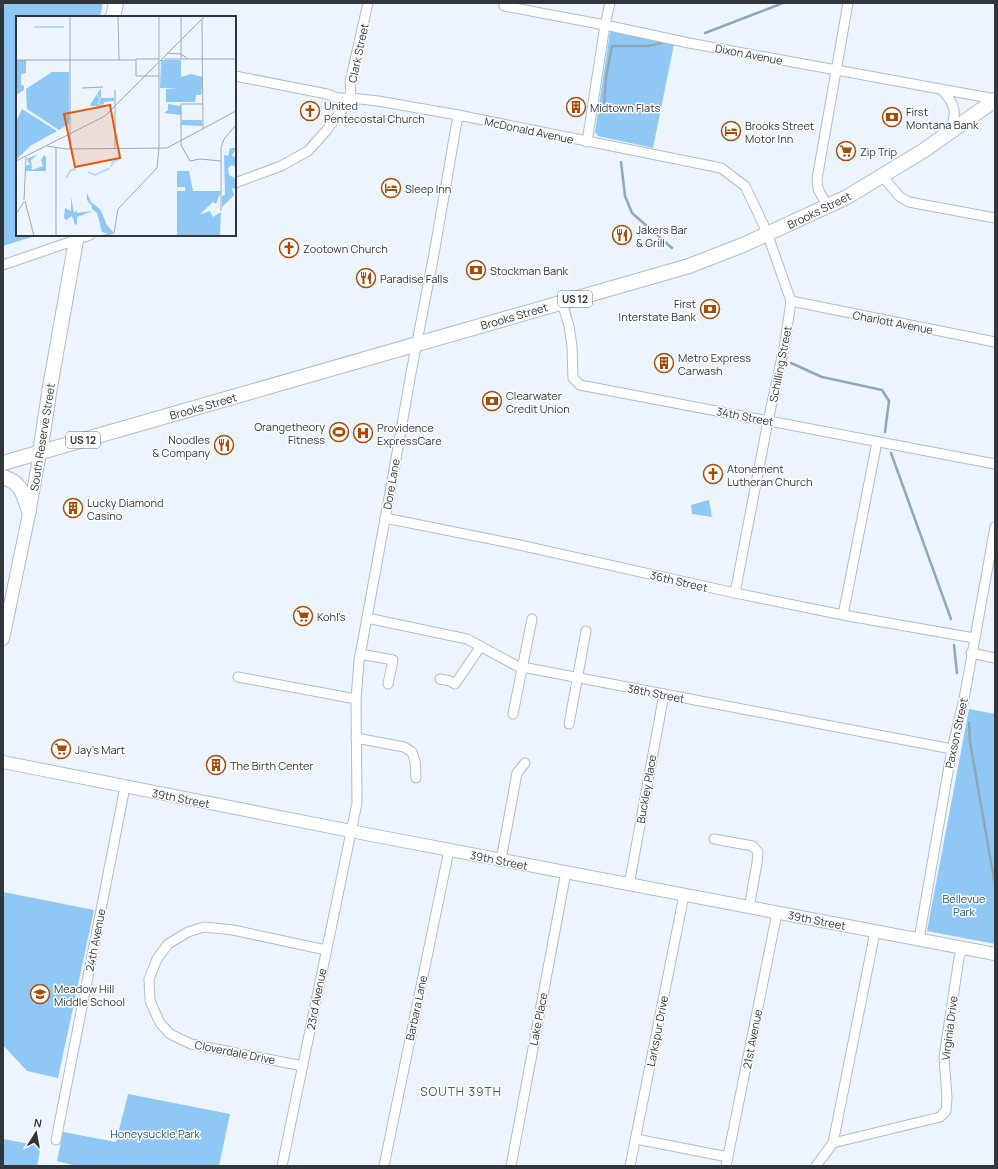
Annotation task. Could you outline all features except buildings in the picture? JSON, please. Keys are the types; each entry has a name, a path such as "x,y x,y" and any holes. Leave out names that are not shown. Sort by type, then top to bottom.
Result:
{"highway":[{"path":"113,16 116,3"},
{"name":"Brooks Street","path":"3,463 689,266 743,245 847,197 923,151 995,100"},
{"name":"South Reserve Street","path":"40,453 76,237"},
{"path":"3,477 12,480 18,485 24,495 30,511"}],"main road":[{"name":"South Reserve Street","path":"3,639 30,511 40,453"},
{"name":"39th Street","path":"3,762 629,885 995,954"}],"street":[{"name":"Clark Street","path":"236,183 281,166 308,151 326,131 351,98 350,82 368,3"},
{"path":"587,142 605,25 610,3"},
{"path":"828,207 818,189 817,179 848,3"},
{"name":"Dixon Avenue","path":"504,6 689,43 995,100"},
{"name":"McDonald Avenue","path":"236,76 327,94 337,98 378,101 458,115 721,168 745,186 767,234 773,254"},
{"path":"941,89 954,107 952,126 947,134"},
{"name":"Dore Lane","path":"351,831 357,803 356,699 360,654 434,254 458,115"},
{"path":"882,176 900,197 909,202 995,218"},
{"path":"3,265 76,237"},
{"name":"Schilling Street","path":"735,593 768,421 785,343 791,301 773,254"},
{"name":"Charlott Avenue","path":"791,301 995,342"},
{"name":"34th Street","path":"562,303 570,326 573,378 580,385 995,464"},
{"path":"843,614 877,442"},
{"name":"36th Street","path":"385,518 515,544 735,593 974,638"},
{"name":"Paxson Street","path":"919,939 952,749 964,698 974,638 992,559 995,528"},
{"name":"38th Street","path":"367,618 467,639 517,666 952,749"},
{"path":"513,714 532,619"},
{"path":"569,724 586,631"},
{"path":"440,679 450,681 455,684 481,646"},
{"path":"971,653 995,658"},
{"path":"360,654 393,660 388,684"},
{"path":"238,677 356,699"},
{"name":"Buckley Place","path":"629,885 664,694"},
{"path":"356,738 404,747 412,752 415,761 416,778"},
{"path":"501,860 517,773 525,763"},
{"name":"24th Avenue","path":"56,1140 125,786"},
{"name":"23rd Avenue","path":"282,1166 351,831"},
{"path":"714,839 753,846 758,852 749,908"},
{"name":"Barbara Lane","path":"384,1166 449,850"},
{"name":"Lake Place","path":"511,1166 566,872"},
{"name":"Larkspur Drive","path":"630,1166 684,895"},
{"name":"21st Avenue","path":"727,1162 777,913"},
{"name":"Cloverdale Drive","path":"302,1066 191,1044 170,1034 160,1023 150,1000 149,979 157,959 168,944 188,932 204,927 233,930 326,950"},
{"path":"816,1166 833,1142 875,932"},
{"name":"Virginia Drive","path":"833,1142 940,1117 946,1111 947,1098 944,1057 959,958 962,948"},
{"path":"636,1140 727,1162"}],"green space":[{"path":"3,3 103,3 100,16 16,16 16,236 35,236 3,246"},
{"path":"610,32 674,44 653,148 598,136 595,132"},
{"path":"709,500 712,517 692,514 691,505"},
{"name":"Bellevue Park","path":"969,709 995,714 995,944 927,931"},
{"name":"Meadow Hill Middle School","path":"3,892 94,910 58,1078 27,1071 3,1045"},
{"name":"Honeysuckle Park","path":"128,1094 230,1114 219,1166 77,1166 57,1161 63,1132 116,1142"},
{"path":"3,1139 41,1146 37,1166 3,1166"}],"waterway":[{"path":"705,33 783,3"},
{"path":"604,110 606,77 612,46 648,46 662,43"},
{"path":"621,162 625,196 632,213 672,248"},
{"path":"791,363 822,377 882,390 889,401 885,432"},
{"path":"891,453 951,619"},
{"path":"954,645 957,673"},
{"path":"969,723 970,742 995,885"}],"place":[{"name":"Midtown Flats","path":"576,107"},
{"name":"United Pentecostal Church","path":"310,111"},
{"name":"First Montana Bank","path":"892,117"},
{"name":"Brooks Street Motor Inn","path":"731,131"},
{"name":"Zip Trip","path":"846,151"},
{"name":"Sleep Inn","path":"391,188"},
{"name":"Jakers Bar & Grill","path":"622,235"},
{"name":"Zootown Church","path":"289,248"},
{"name":"Stockman Bank","path":"476,270"},
{"name":"Paradise Falls","path":"366,278"},
{"name":"First Interstate Bank","path":"710,309"},
{"name":"Metro Express Carwash","path":"664,363"},
{"name":"Clearwater Credit Union","path":"492,401"},
{"name":"Orangetheory Fitness","path":"339,432"},
{"name":"Providence ExpressCare","path":"363,433"},
{"name":"Noodles & Company","path":"224,445"},
{"name":"Atonement Lutheran Church","path":"713,474"},
{"name":"Lucky Diamond Casino","path":"73,508"},
{"name":"Kohl's","path":"303,616"},
{"name":"Jay's Mart","path":"61,749"},
{"name":"The Birth Center","path":"216,765"},
{"name":"Meadow Hill Middle School","path":"40,994"}],"district":[{"name":"SOUTH 39TH","path":"461,1091"}]}
